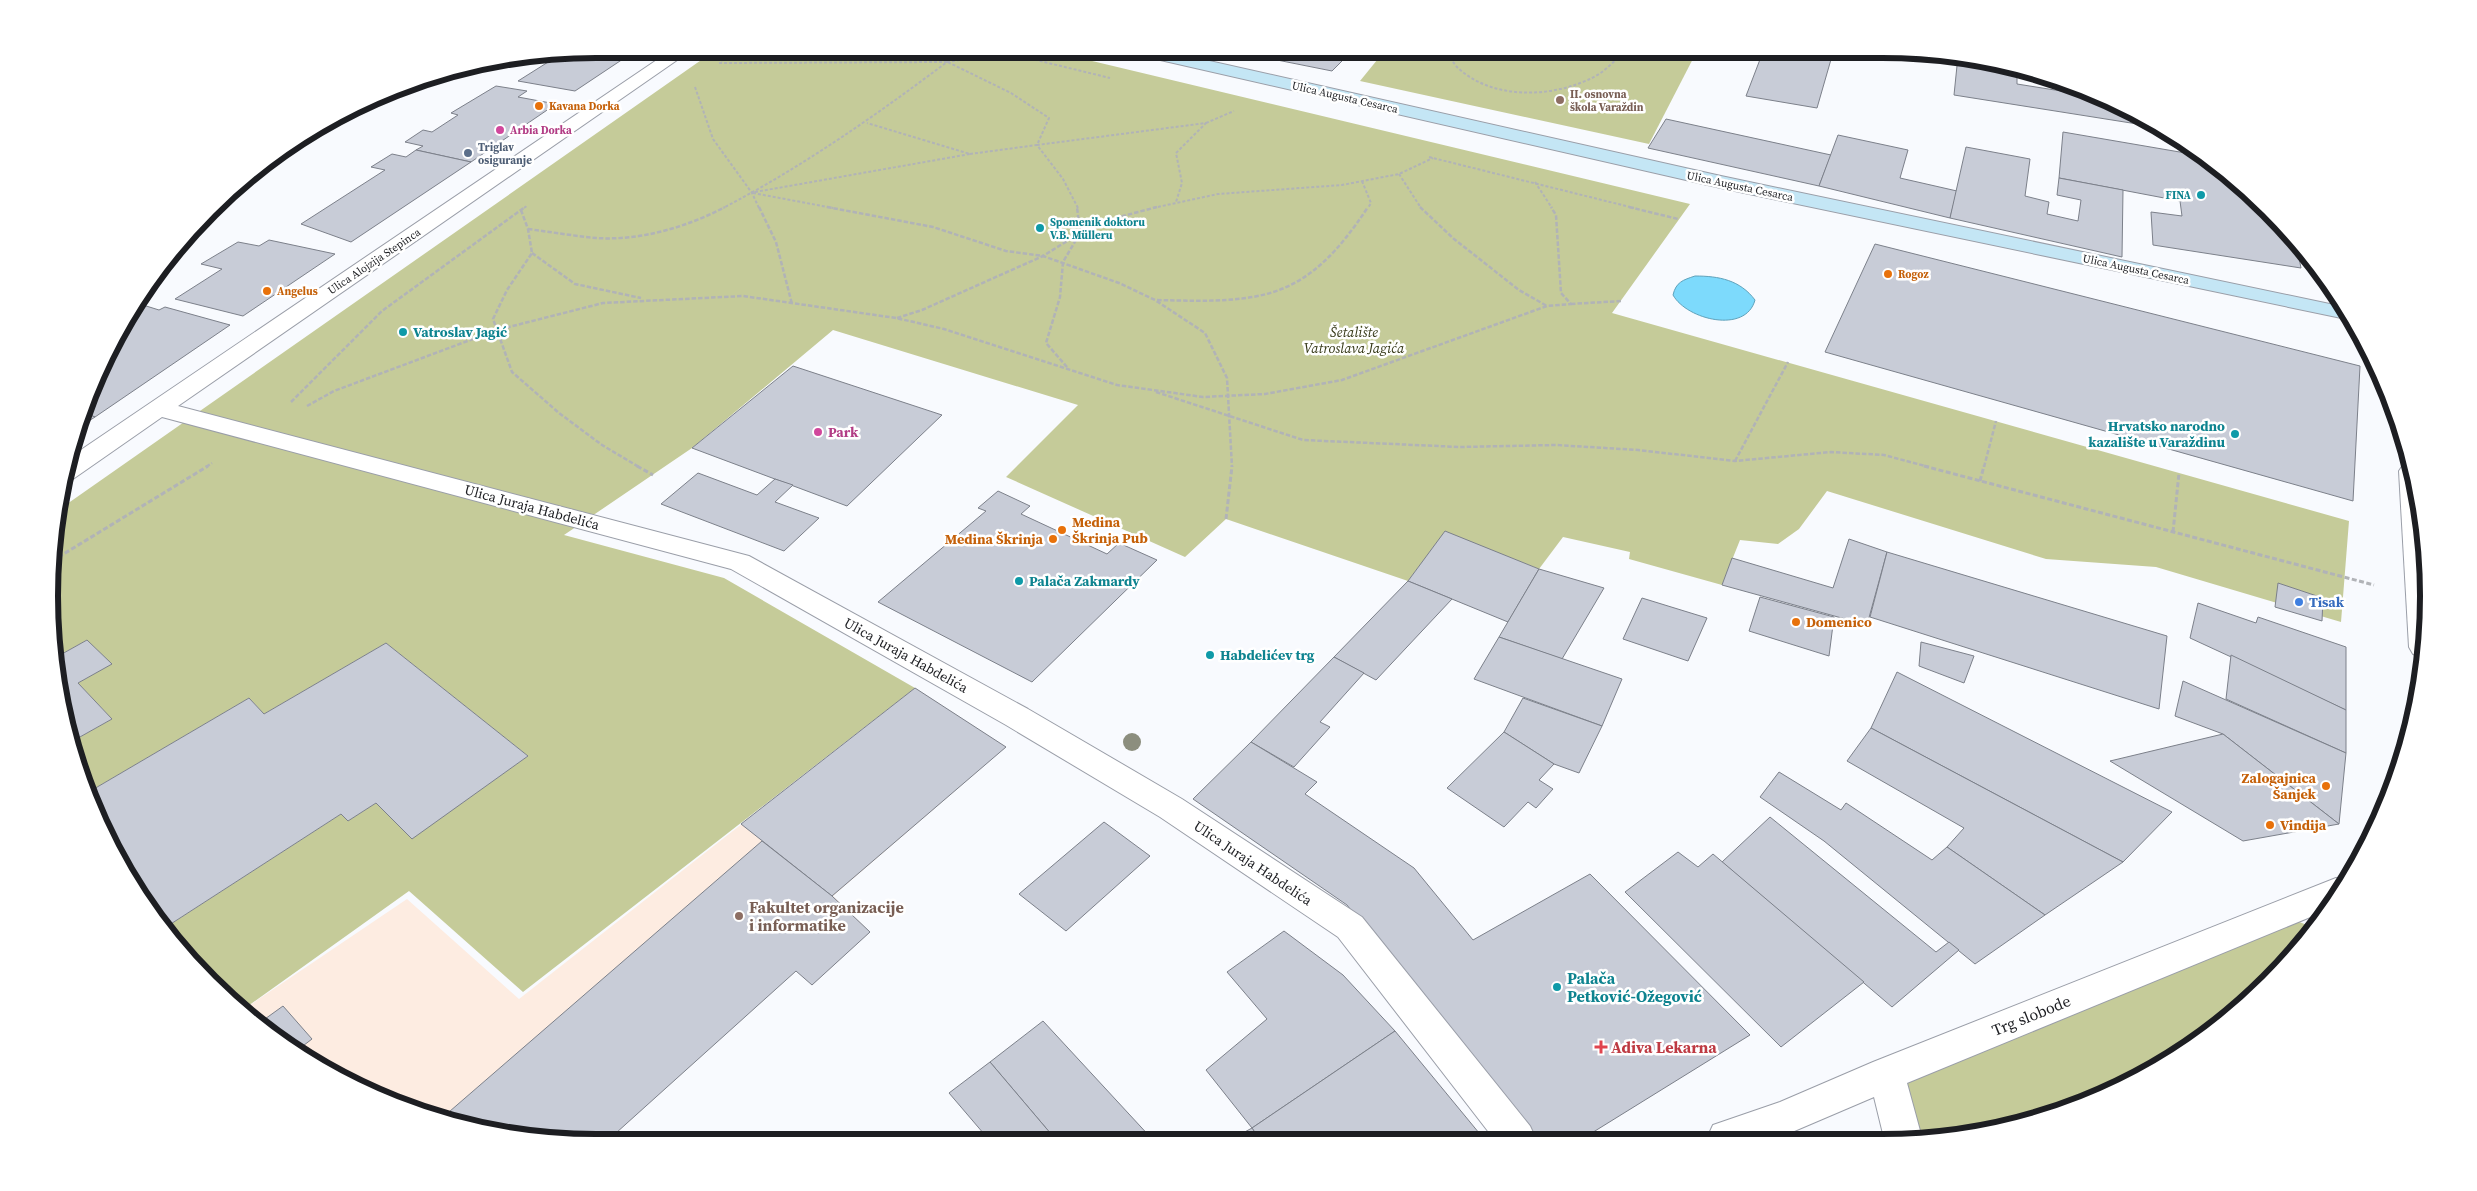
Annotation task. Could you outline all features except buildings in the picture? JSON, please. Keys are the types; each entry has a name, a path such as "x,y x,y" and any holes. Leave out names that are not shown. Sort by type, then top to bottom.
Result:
{"main road":[{"name":"Ulica Augusta Cesarca","path":"1174,58 1712,180 2338,312"}],"street":[{"name":"Ulica Alojzija Stepinca","path":"74,467 671,58"},
{"name":"Ulica Juraja Habdelića","path":"160,409 740,562 1017,717 1171,808 1350,927 1513,1134"},
{"path":"2417,544 2420,597"},
{"name":"Trg slobode","path":"1738,1134 1785,1118 1886,1074 2328,895"},
{"path":"1886,1074 1902,1133"}],"path":[{"path":"712,67 725,58"},
{"path":"939,58 1011,93 1049,118 1038,145"},
{"path":"718,63 947,62 971,58"},
{"path":"1452,58 1458,66 1480,83 1505,91 1527,93 1552,90 1583,82 1600,73 1617,58"},
{"path":"528,229 598,238 653,234 706,216 752,193 867,122 947,62"},
{"path":"693,81 713,139 752,193 776,242 792,304"},
{"path":"752,193 970,154 1124,132 1206,123 1237,109"},
{"path":"867,122 970,154"},
{"path":"1176,202 1182,183 1176,154 1206,123"},
{"path":"1038,145 1063,179 1078,209 1080,233 1063,262 1060,297 1046,343 1068,368"},
{"path":"896,318 922,310 1043,256 1080,233 1122,216 1176,202 1218,194 1342,185 1399,174 1433,158"},
{"path":"1399,174 1423,211 1519,290 1547,306"},
{"path":"1155,300 1207,302 1263,294 1298,283 1337,248 1356,226 1371,203 1362,181"},
{"path":"1535,182 1556,215 1561,293 1571,304"},
{"path":"752,193 933,227 1006,251 1043,256 1063,262 1119,283 1155,300 1204,333 1226,378 1232,464 1226,519"},
{"path":"259,434 382,311 529,204"},
{"path":"522,210 532,252 507,290 493,319 512,372 558,413 602,445 653,475"},
{"path":"532,252 575,284 646,300"},
{"path":"59,557 259,434 334,391 497,330 603,302 743,296 896,318 944,329 1117,385 1203,397 1265,394 1342,380 1405,359 1547,306 1622,301"},
{"path":"1735,461 1788,362"},
{"path":"1145,389 1303,440 1460,447 1556,445 1638,450 1735,461 1831,452 1884,455 2420,597"},
{"path":"1980,481 1996,421"},
{"path":"2173,532 2179,473"}],"shaded area":[{"name":"Fakultet organizacije i informatike","path":"915,688 1006,747 833,896 870,932 812,985 796,971 615,1134 525,1129 456,1115 423,1105 390,1093 326,1061 297,1043 248,1006 407,899 519,999"}],"green space":[{"name":"Šetalište Vatroslava Jagića","path":"704,58 1080,58 1690,204 1612,313 2349,521 2341,622 2156,567 2046,559 1827,491 1799,529 1778,544 1740,540 1722,585 1629,559 1630,552 1563,537 1539,569 1445,532 1408,581 1226,519 1185,557 1006,477 1078,405 833,330 692,448 564,535 724,578 915,688 523,992 409,891 248,1006 215,976 170,924 341,814 348,821 376,803 412,838 528,756 386,643 264,714 249,698 94,789 77,739 112,719 78,683 111,664 87,640 61,655 58,596 59,560 66,505"},
{"name":"II. osnovna škola Varaždin","path":"1379,58 1693,58 1649,144 1360,81"},
{"path":"2281,915 2307,925 2262,976 2236,1000 2180,1043 2119,1078 2087,1093 2054,1105 1986,1123 1952,1129 1902,1133 1886,1074"}],"water":[{"path":"1695,276 1728,280 1743,288 1755,300 1749,311 1740,317 1729,320 1716,320 1703,317 1680,304 1673,295 1676,287 1681,282"}],"place":[{"name":"II. osnovna škola Varaždin","path":"1560,100"},
{"name":"Kavana Dorka","path":"539,106"},
{"name":"Arbia Dorka","path":"500,130"},
{"name":"Triglav osiguranje","path":"468,153"},
{"name":"FINA","path":"2201,195"},
{"name":"Spomenik doktoru V.B. Mülleru","path":"1040,228"},
{"name":"Rogoz","path":"1888,274"},
{"name":"Angelus","path":"267,291"},
{"name":"Vatroslav Jagić","path":"403,332"},
{"name":"Park","path":"818,432"},
{"name":"Hrvatsko narodno kazalište u Varaždinu","path":"2235,434"},
{"name":"Medina Škrinja Pub","path":"1062,530"},
{"name":"Medina Škrinja","path":"1053,539"},
{"name":"Palača Zakmardy","path":"1019,581"},
{"name":"Tisak","path":"2299,602"},
{"name":"Domenico","path":"1796,622"},
{"name":"Habdelićev trg","path":"1210,655"},
{"name":"Zalogajnica Šanjek","path":"2326,786"},
{"name":"Vindija","path":"2270,825"},
{"name":"Fakultet organizacije i informatike","path":"739,916"},
{"name":"Palača Petković-Ožegović","path":"1557,987"},
{"name":"Adiva Lekarna","path":"1601,1047"}]}
